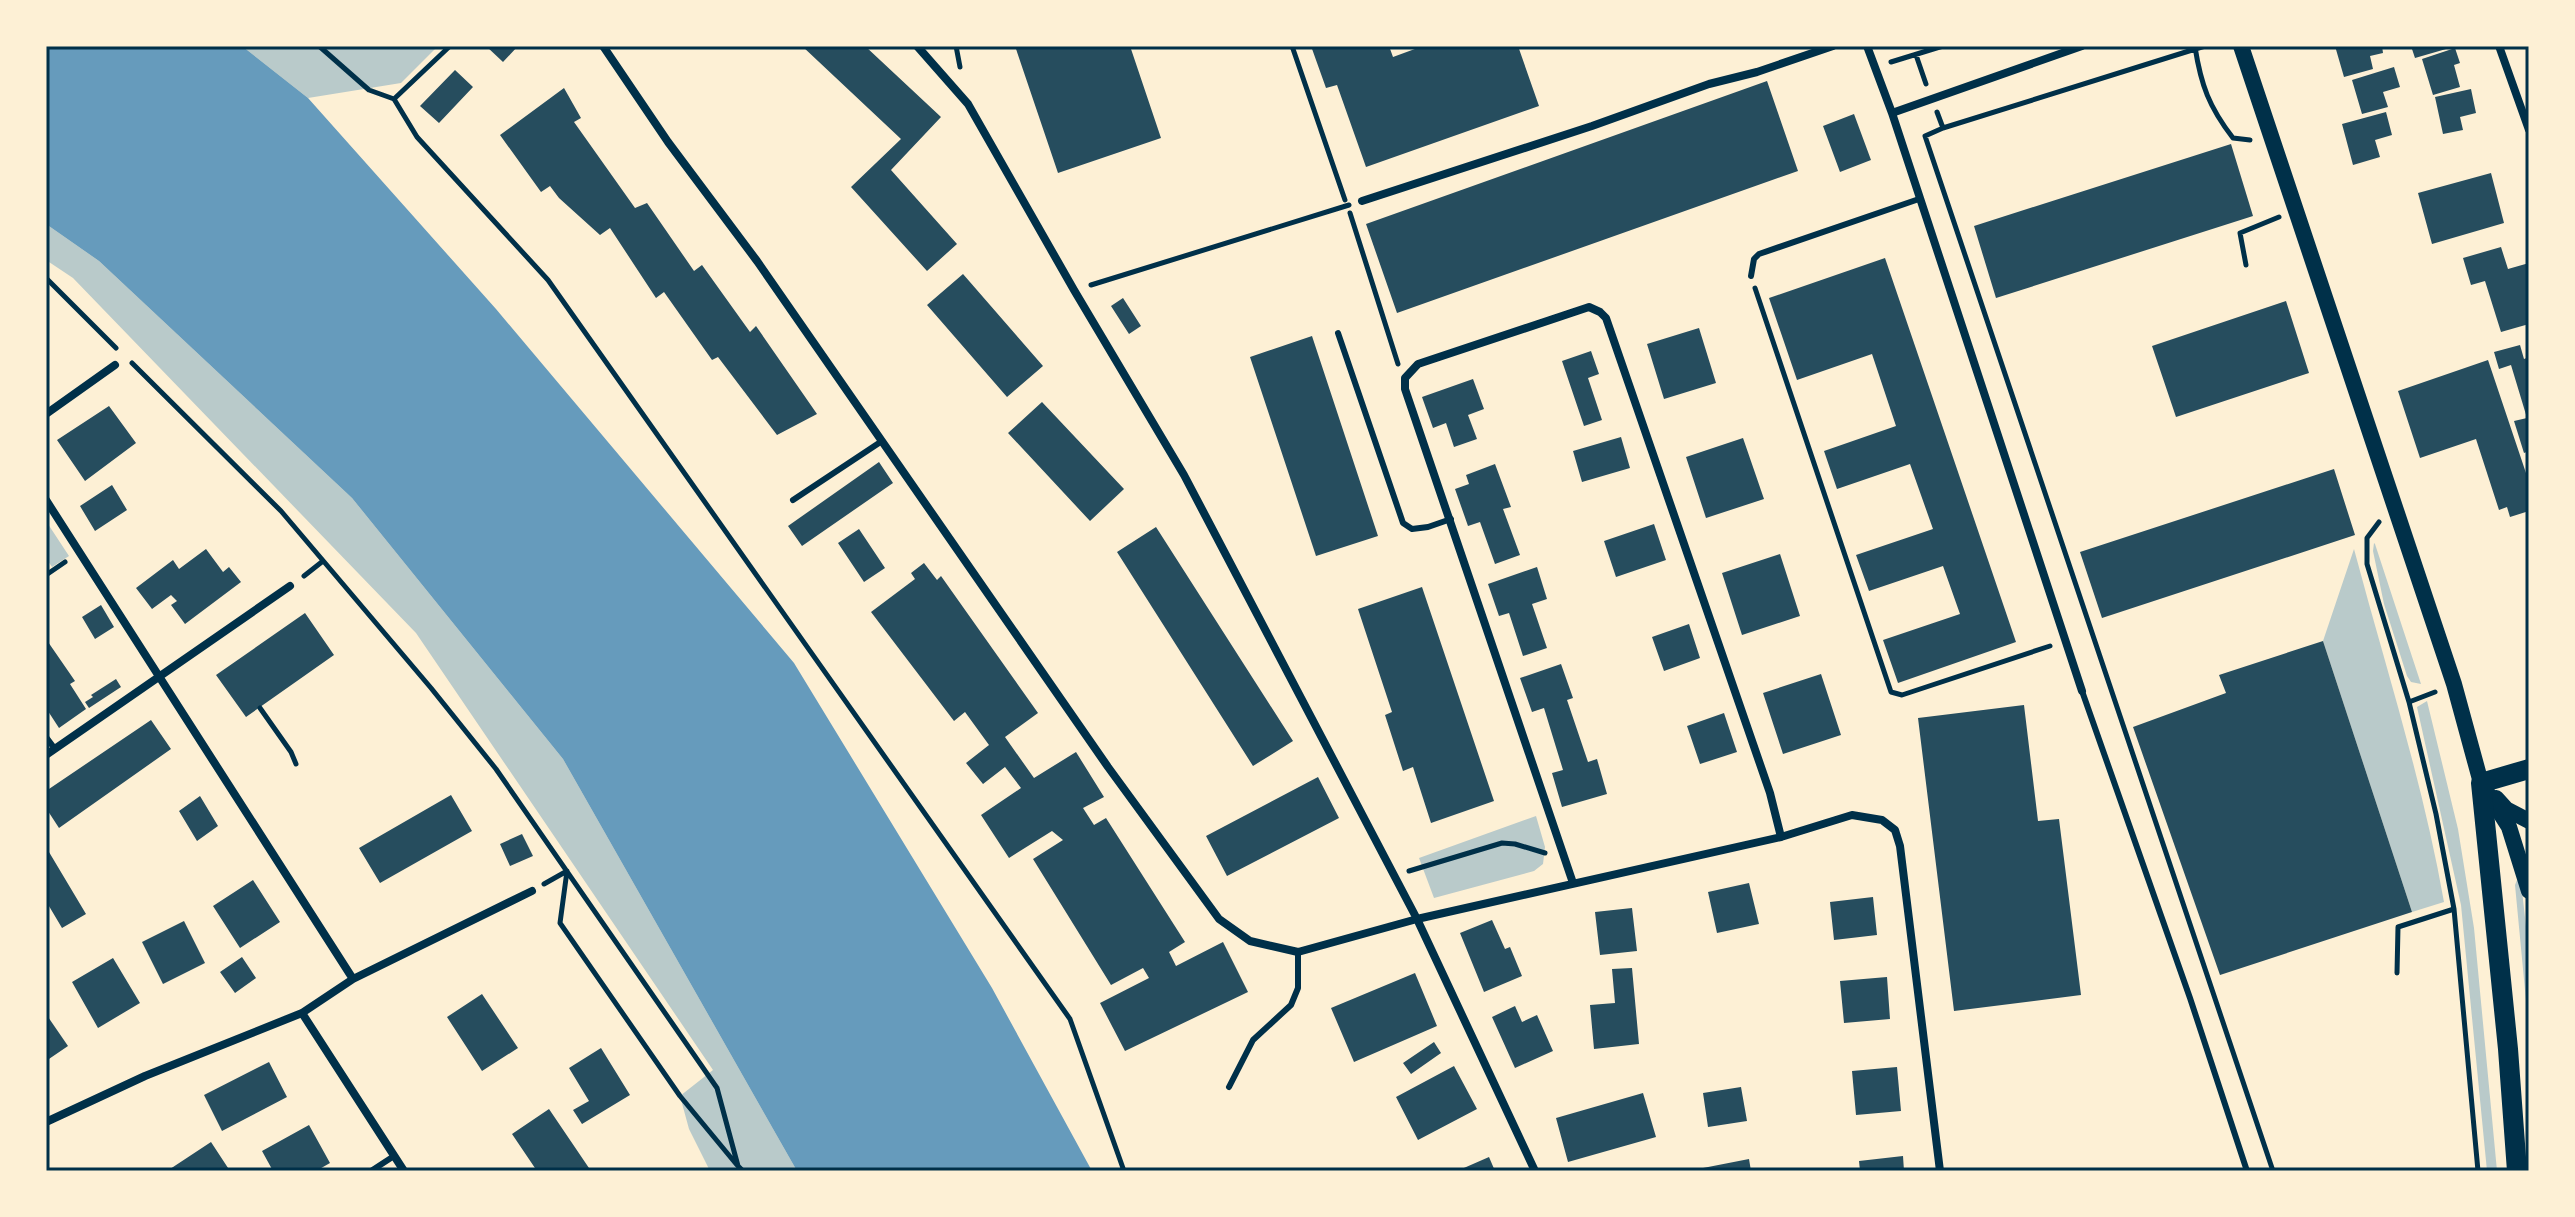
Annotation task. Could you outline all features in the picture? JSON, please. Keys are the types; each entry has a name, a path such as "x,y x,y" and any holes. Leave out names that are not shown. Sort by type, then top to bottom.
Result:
{"main road":[{"path":"2241,46 2454,684 2481,783 2517,1171"},
{"path":"2481,783 2529,769"},
{"path":"2481,783 2506,809 2529,821"},
{"path":"2481,783 2509,827 2529,891"}],"street":[{"path":"603,46 668,142 757,261 1108,767 1219,919 1250,941 1298,952 1417,919 1781,837 1852,815 1882,820 1895,830 1900,846 1940,1171"},
{"path":"917,46 968,104 1184,475 1417,919 1535,1171"},
{"path":"1362,201 1592,126 1709,84 1757,72 1833,46"},
{"path":"1867,46 1892,113 2082,691"},
{"path":"1892,113 2082,46"},
{"path":"2499,46 2529,130"},
{"path":"1573,883 1405,389 1405,378 1418,364 1589,307 1606,318 1770,793 1781,837"},
{"path":"46,414 115,365"},
{"path":"46,500 353,979"},
{"path":"50,752 290,586"},
{"path":"46,1122 145,1076 302,1013 353,979 532,891"},
{"path":"302,1013 404,1171"}],"lane":[{"path":"1751,276 1754,259 1759,254 1919,199"},
{"path":"1338,333 1403,523 1412,529 1451,519"},
{"path":"793,500 882,441"},
{"path":"2082,691 2247,1171"},
{"path":"46,737 50,752"},
{"path":"1229,1087 1253,1040 1291,1005 1298,988 1298,952"},
{"path":"371,1171 394,1156"}],"path":[{"path":"319,46 369,90 394,99 417,137 548,280 1070,1019 1124,1171"},
{"path":"394,99 450,46"},
{"path":"1292,46 1405,378"},
{"path":"1875,67 1943,46"},
{"path":"2205,46 1925,136 2273,1171"},
{"path":"2195,48 2199,76 2213,112 2233,138 2273,143"},
{"path":"1916,55 1943,128"},
{"path":"1074,290 1362,201"},
{"path":"2246,265 2240,233 2296,210"},
{"path":"1751,276 1891,692 1902,695 2066,641"},
{"path":"46,278 281,511 496,769 717,1088 740,1169"},
{"path":"2394,503 2367,538 2367,564 2412,716 2436,814 2454,909 2478,1171"},
{"path":"290,586 323,561"},
{"path":"260,708 296,764"},
{"path":"1422,866 1502,843 1545,853"},
{"path":"532,891 567,871"},
{"path":"567,871 560,923 680,1096 740,1169"},
{"path":"2397,973 2398,927 2454,909"}],"shaded area":[{"path":"242,46 438,46 401,83 308,98"},
{"path":"46,224 99,261 352,498 563,759 797,1171 710,1171 689,1129 680,1096 713,1070 416,633 73,278 46,260"},
{"path":"46,521 69,556 52,567 46,558"},
{"path":"2374,543 2421,684 2411,682 2407,676 2384,604"},
{"path":"2354,549 2414,768 2444,902 2412,912 2323,641"},
{"path":"2427,701 2458,829 2474,928 2497,1171 2487,1171 2461,905 2417,707"},
{"path":"1536,816 1545,847 1543,864 1534,871 1434,898 1419,858"},
{"path":"2517,880 2521,882 2529,953 2529,1032 2515,885"}],"water":[{"path":"46,46 242,46 308,98 496,309 794,663 992,988 1092,1171 797,1171 563,759 352,498 99,261 46,224"}],"building":[{"path":"486,46 518,46 503,62"},
{"path":"802,46 865,46 941,117 891,170 957,244 927,271 851,187 901,139"},
{"path":"1015,46 1130,46 1161,138 1058,173"},
{"path":"1311,46 1389,46 1393,57 1423,46 1518,46 1539,106 1366,167 1337,85 1326,88"},
{"path":"2335,46 2382,46 2383,53 2370,56 2373,69 2344,77"},
{"path":"2411,46 2453,46 2453,47 2415,58"},
{"path":"2455,48 2460,63 2454,65 2460,87 2433,95 2422,59"},
{"path":"2394,67 2400,87 2383,92 2388,107 2362,114 2352,80"},
{"path":"455,70 473,87 439,123 420,106"},
{"path":"1767,81 1798,171 1397,313 1366,224"},
{"path":"564,88 581,118 574,122 635,208 647,203 694,271 702,265 750,332 756,326 817,414 777,435 718,357 712,360 664,292 656,298 610,228 600,235 550,186 541,192 500,135"},
{"path":"2471,89 2476,113 2460,117 2463,130 2443,134 2435,97"},
{"path":"2386,112 2392,135 2375,140 2380,157 2353,165 2342,124"},
{"path":"1854,114 1871,160 1840,172 1823,126"},
{"path":"2231,144 2253,216 1996,298 1974,226"},
{"path":"2491,173 2504,223 2432,244 2418,193"},
{"path":"2501,247 2508,269 2529,263 2529,324 2501,332 2485,281 2471,285 2463,258"},
{"path":"1885,258 2016,642 1898,683 1883,640 1960,614 1943,566 1869,591 1856,555 1933,529 1910,464 1837,489 1824,451 1896,426 1872,354 1797,380 1769,298"},
{"path":"963,274 1043,366 1007,397 927,305"},
{"path":"1123,298 1141,326 1129,334 1111,306"},
{"path":"2286,301 2309,373 2176,417 2152,346"},
{"path":"1699,328 1716,383 1664,399 1647,344"},
{"path":"1312,336 1378,536 1316,556 1250,357"},
{"path":"2520,345 2524,359 2529,357 2529,451 2524,453 2514,421 2527,418 2511,365 2499,369 2494,352"},
{"path":"1591,351 1599,374 1588,378 1602,420 1584,426 1562,361"},
{"path":"2488,360 2529,482 2529,511 2510,517 2507,507 2499,510 2476,439 2420,458 2398,391"},
{"path":"1473,379 1484,409 1468,415 1477,439 1454,447 1446,423 1433,428 1422,397"},
{"path":"1042,402 1124,489 1090,521 1008,433"},
{"path":"109,406 136,443 85,481 57,440"},
{"path":"1621,437 1630,468 1582,482 1573,451"},
{"path":"1743,438 1764,499 1706,518 1686,457"},
{"path":"879,462 893,483 802,546 788,526"},
{"path":"1495,464 1511,507 1503,509 1520,555 1495,564 1480,522 1468,526 1455,489 1469,484 1466,475"},
{"path":"2334,469 2355,535 2102,618 2080,552"},
{"path":"112,485 127,510 95,531 80,506"},
{"path":"1654,524 1666,560 1616,577 1604,541"},
{"path":"1156,527 1293,741 1253,766 1117,552"},
{"path":"859,529 885,568 864,582 838,543"},
{"path":"206,549 223,572 229,567 241,582 185,624 171,605 177,601 171,595 152,609 136,588 173,560 179,569"},
{"path":"1780,554 1800,616 1742,635 1722,573"},
{"path":"924,563 937,580 941,576 1038,713 1005,737 1034,778 1076,752 1104,797 1083,808 1094,825 1106,818 1185,942 1169,952 1176,966 1223,942 1248,992 1125,1051 1100,1003 1149,978 1143,968 1111,985 1033,859 1063,840 1052,831 1009,858 981,815 1021,788 1005,767 983,784 966,763 989,745 965,712 954,721 871,612 915,579 911,573"},
{"path":"1537,567 1547,599 1532,604 1547,648 1523,656 1509,613 1499,616 1488,584"},
{"path":"1422,587 1494,801 1431,823 1413,767 1403,771 1385,715 1392,712 1358,609"},
{"path":"101,605 114,627 95,639 82,617"},
{"path":"305,613 334,655 246,717 216,675"},
{"path":"1689,624 1700,658 1664,671 1652,637"},
{"path":"46,639 75,681 70,684 86,709 59,728 46,708"},
{"path":"2323,641 2412,912 2220,975 2133,727 2226,693 2219,675"},
{"path":"1561,664 1573,698 1567,700 1588,762 1597,759 1607,794 1562,807 1552,773 1563,770 1544,708 1532,712 1520,678"},
{"path":"1821,674 1841,735 1783,754 1763,693"},
{"path":"116,679 121,687 89,708 85,702 93,697 91,695"},
{"path":"2024,705 2038,821 2059,819 2081,995 1954,1011 1918,718"},
{"path":"1724,713 1737,752 1700,764 1687,726"},
{"path":"151,720 171,749 59,828 46,808 46,791"},
{"path":"1318,777 1339,818 1227,876 1206,836"},
{"path":"451,795 472,831 380,883 359,848"},
{"path":"200,796 218,826 197,841 179,811"},
{"path":"522,834 533,856 510,866 500,844"},
{"path":"46,847 86,914 62,928 46,901"},
{"path":"253,880 280,922 240,948 213,906"},
{"path":"1749,883 1759,924 1717,933 1708,892"},
{"path":"1873,897 1877,935 1834,940 1830,902"},
{"path":"1632,908 1637,951 1600,955 1595,912"},
{"path":"1492,920 1505,949 1510,947 1522,976 1484,992 1460,933"},
{"path":"184,921 205,963 163,984 142,942"},
{"path":"242,957 256,978 235,993 220,972"},
{"path":"113,958 140,1003 98,1028 72,982"},
{"path":"1632,968 1639,1044 1594,1049 1590,1005 1615,1003 1612,969"},
{"path":"1415,973 1437,1026 1354,1062 1331,1008"},
{"path":"1887,977 1890,1019 1844,1023 1840,981"},
{"path":"482,994 518,1048 482,1071 447,1017"},
{"path":"1515,1006 1522,1022 1537,1015 1553,1051 1515,1068 1492,1017"},
{"path":"46,1014 68,1046 46,1061"},
{"path":"1434,1042 1441,1053 1411,1074 1403,1063"},
{"path":"601,1048 630,1095 582,1124 573,1110 589,1101 569,1068"},
{"path":"269,1062 287,1097 222,1131 204,1095"},
{"path":"1454,1066 1477,1109 1418,1140 1396,1097"},
{"path":"1897,1067 1901,1111 1856,1115 1852,1071"},
{"path":"1741,1087 1747,1121 1708,1127 1703,1093"},
{"path":"1643,1093 1656,1137 1568,1162 1556,1118"},
{"path":"549,1109 591,1171 537,1171 512,1134"},
{"path":"309,1125 330,1163 316,1171 273,1171 262,1151"},
{"path":"211,1142 230,1171 167,1171"},
{"path":"1903,1156 1904,1171 1860,1171 1859,1161"},
{"path":"1489,1157 1495,1171 1457,1171"},
{"path":"1749,1159 1751,1171 1704,1171 1703,1168"}]}
